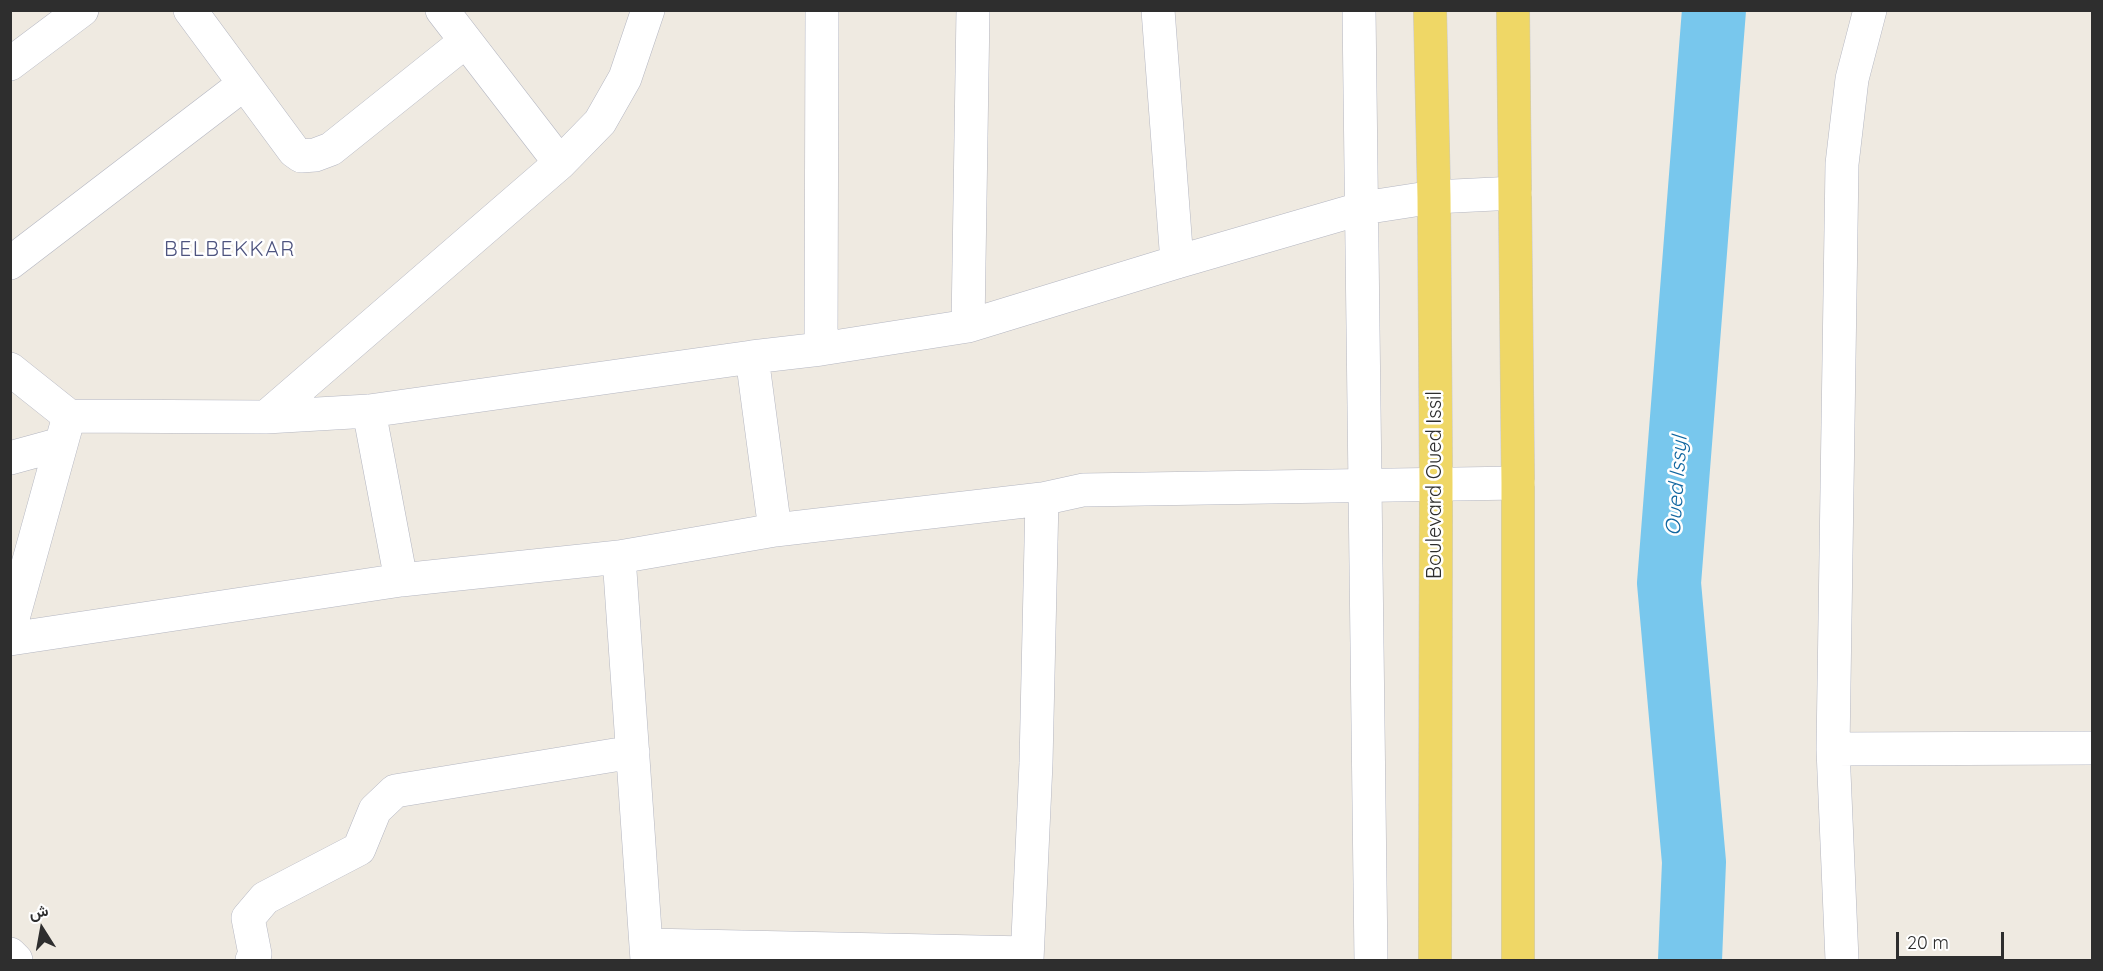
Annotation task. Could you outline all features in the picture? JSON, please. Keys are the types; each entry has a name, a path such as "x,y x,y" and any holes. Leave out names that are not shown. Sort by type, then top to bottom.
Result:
{"main road":[{"name":"Boulevard Oued Issil","path":"1430,10 1436,483 1435,960"},
{"path":"1513,10 1518,483 1518,960"}],"street":[{"path":"10,64 82,10"},
{"path":"190,10 294,151 301,156 315,156 330,149 466,41"},
{"path":"442,10 560,163"},
{"path":"266,417 560,163 600,122 625,78 648,10"},
{"path":"821,349 822,10"},
{"path":"968,326 973,10"},
{"path":"1158,10 1177,262"},
{"path":"1359,10 1371,960"},
{"path":"1842,960 1833,749 1842,164 1852,79 1870,10"},
{"path":"10,263 244,84"},
{"path":"10,458 65,430 369,411 821,349 968,326 1363,208 1434,196 1515,193"},
{"path":"752,357 775,530"},
{"path":"10,369 65,430"},
{"path":"369,411 401,580"},
{"path":"10,629 65,430"},
{"path":"10,639 401,580 619,557 775,530 1042,499 1083,490 1518,483"},
{"path":"619,557 647,953 1027,957 1036,763 1042,499"},
{"path":"1833,749 2092,748"},
{"path":"252,960 255,954 248,918 265,898 359,849 375,810 395,791 633,752"},
{"path":"10,954 16,960"}],"waterway":[{"name":"Oued Issyl","path":"1690,960 1694,862 1669,583 1714,10"}],"district":[{"name":"BELBEKKAR","path":"230,250"}]}
